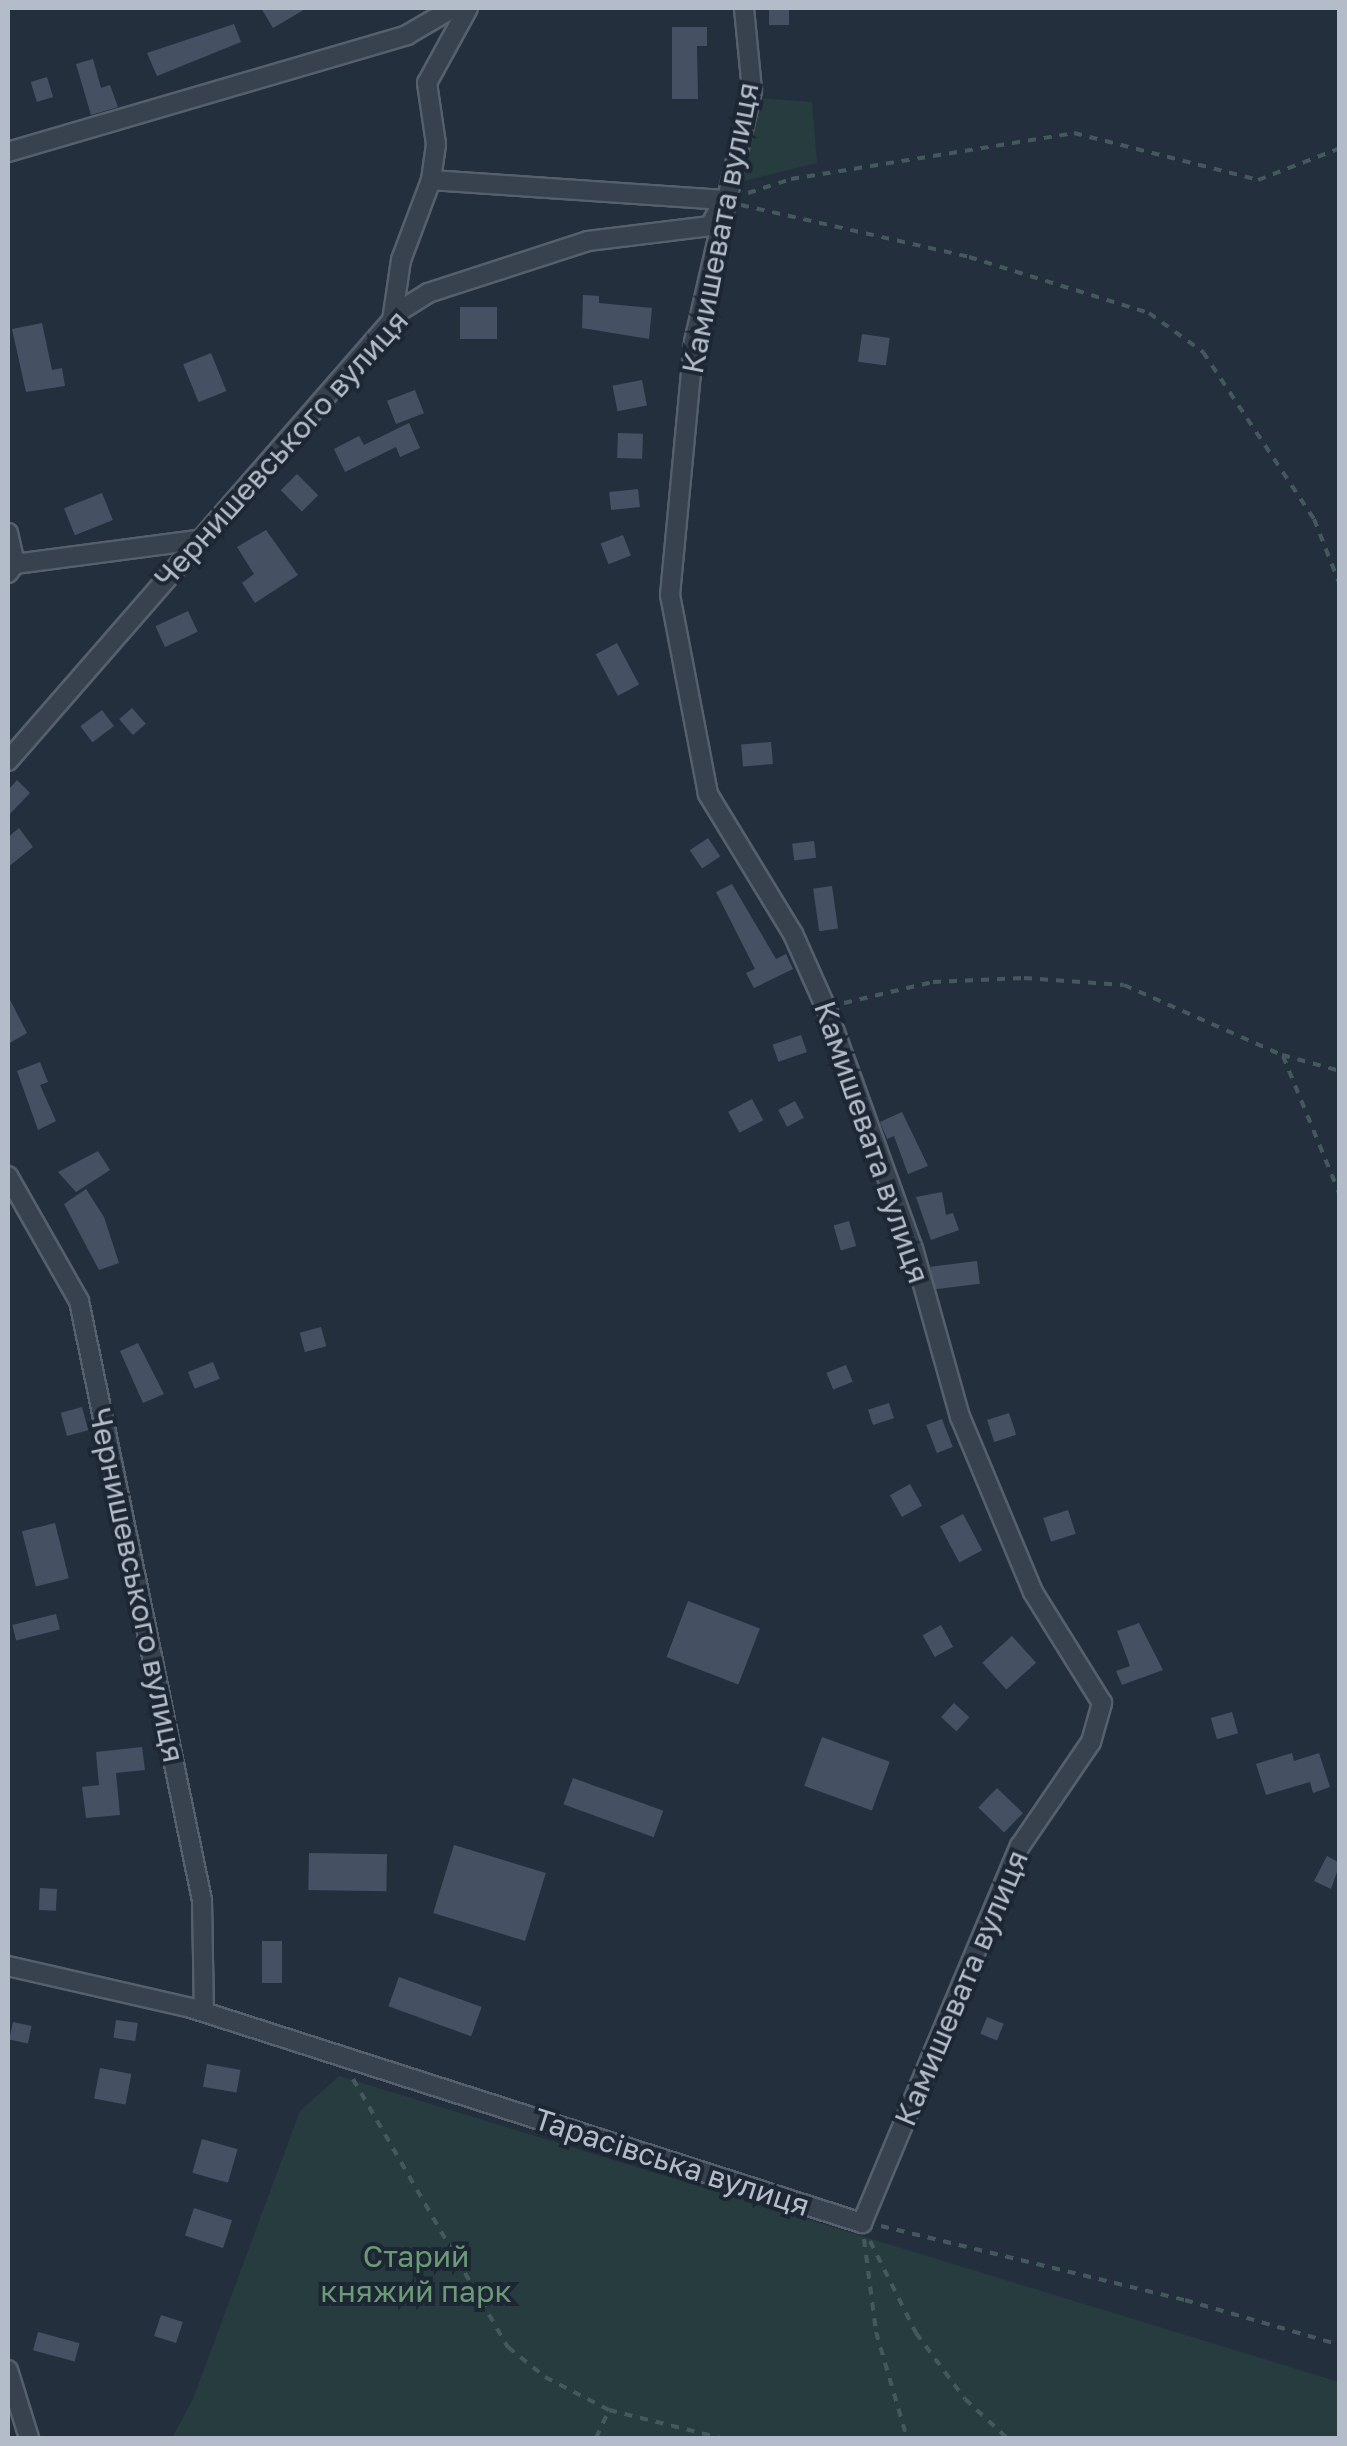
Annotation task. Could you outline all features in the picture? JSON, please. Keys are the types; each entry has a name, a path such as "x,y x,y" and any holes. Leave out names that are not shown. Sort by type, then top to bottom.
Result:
{"street":[{"path":"8,152 407,35 453,8"},
{"path":"392,322 400,260 431,180 436,144 427,83 468,8"},
{"name":"Камишевата вулиця","path":"744,8 752,90 694,342 670,595 708,794 793,934 826,1008 912,1249 960,1417 1034,1592 1102,1703 1092,1742 1020,1846 862,2223"},
{"path":"431,180 724,200"},
{"name":"Чернишевського вулиця","path":"8,761 392,322 428,293 588,241 710,226 724,200"},
{"path":"8,532 11,569 198,540"},
{"name":"Чернишевського вулиця","path":"8,1176 79,1301 202,1900 204,2012"},
{"name":"Тарасівська вулиця","path":"8,1966 204,2012 862,2223"},
{"path":"8,2370 29,2438"}],"path":[{"path":"724,200 792,179 1074,133 1258,180 1340,148"},
{"path":"724,200 969,257 1149,313 1203,352 1314,519 1340,585"},
{"path":"826,1008 933,982 1024,978 1124,985 1282,1055 1340,1071"},
{"path":"1282,1055 1340,1195"},
{"path":"339,2055 508,2347 545,2377 609,2410 721,2438"},
{"path":"862,2223 953,2240 1340,2345"},
{"path":"862,2223 876,2332 907,2438"},
{"path":"862,2223 916,2332 965,2399 1007,2438"},
{"path":"596,2438 609,2410"}],"green space":[{"path":"758,98 812,102 817,163 740,182"},
{"name":"Старий княжий парк","path":"339,2076 1339,2382 1339,2438 172,2438 193,2399 300,2111"}],"building":[{"path":"261,8 307,8 273,28"},
{"path":"769,8 789,8 789,25 769,25"},
{"path":"234,24 241,42 157,76 147,53"},
{"path":"672,27 707,27 707,46 697,46 698,99 672,99"},
{"path":"93,59 101,88 110,85 118,107 91,115 76,64"},
{"path":"47,77 53,97 37,102 31,82"},
{"path":"583,295 599,296 599,303 652,308 649,339 582,328"},
{"path":"460,307 497,307 497,339 460,339"},
{"path":"42,323 52,370 62,368 65,386 26,392 12,329"},
{"path":"862,334 890,338 886,366 858,362"},
{"path":"211,353 226,391 199,402 183,364"},
{"path":"642,380 647,406 618,411 613,386"},
{"path":"415,390 424,413 396,424 387,401"},
{"path":"409,423 420,448 400,457 396,447 345,472 334,449 359,436 364,445"},
{"path":"618,433 643,434 642,459 617,458"},
{"path":"297,474 318,495 302,511 281,490"},
{"path":"638,489 640,507 611,510 609,492"},
{"path":"102,493 113,520 75,535 64,508"},
{"path":"266,530 298,575 255,603 242,583 254,574 237,547"},
{"path":"623,535 631,556 608,564 601,544"},
{"path":"188,611 198,632 165,647 155,626"},
{"path":"617,643 639,684 618,696 596,654"},
{"path":"132,708 146,724 133,735 119,719"},
{"path":"102,710 114,726 92,742 80,726"},
{"path":"771,742 773,764 743,767 741,745"},
{"path":"17,780 30,793 8,816 8,790"},
{"path":"19,828 33,847 8,867 8,837"},
{"path":"708,838 720,856 702,869 690,850"},
{"path":"814,841 816,858 794,861 792,844"},
{"path":"732,884 776,959 786,954 793,969 754,988 746,973 755,969 716,892"},
{"path":"832,886 838,929 819,931 813,889"},
{"path":"8,996 27,1033 8,1044"},
{"path":"801,1035 807,1052 778,1062 773,1045"},
{"path":"40,1062 48,1082 40,1085 56,1121 38,1130 17,1071"},
{"path":"752,1099 763,1120 739,1133 728,1112"},
{"path":"795,1101 804,1118 787,1127 778,1110"},
{"path":"902,1112 928,1166 908,1174 894,1136 887,1139 880,1122"},
{"path":"98,1151 110,1170 76,1192 58,1172"},
{"path":"86,1189 104,1217 119,1263 99,1270 64,1204"},
{"path":"942,1192 946,1215 953,1213 959,1230 931,1240 916,1197"},
{"path":"849,1221 856,1246 841,1250 834,1225"},
{"path":"977,1261 980,1284 933,1290 930,1267"},
{"path":"321,1327 326,1346 305,1352 300,1333"},
{"path":"138,1343 164,1394 143,1403 120,1351"},
{"path":"213,1362 220,1379 195,1389 188,1372"},
{"path":"846,1365 853,1382 833,1390 827,1373"},
{"path":"889,1403 894,1418 873,1425 868,1410"},
{"path":"82,1407 88,1430 67,1436 61,1413"},
{"path":"1009,1413 1016,1435 994,1442 987,1420"},
{"path":"942,1419 953,1447 937,1453 926,1425"},
{"path":"910,1484 922,1506 902,1517 890,1495"},
{"path":"1068,1510 1076,1534 1051,1542 1043,1518"},
{"path":"963,1514 982,1550 959,1562 940,1526"},
{"path":"55,1523 69,1578 36,1587 22,1531"},
{"path":"688,1601 760,1629 738,1685 666,1657"},
{"path":"56,1614 60,1630 16,1640 12,1625"},
{"path":"1139,1623 1163,1670 1122,1685 1116,1671 1130,1666 1117,1631"},
{"path":"941,1625 953,1647 935,1657 923,1635"},
{"path":"1012,1636 1036,1663 1006,1690 982,1663"},
{"path":"954,1703 969,1717 956,1731 941,1717"},
{"path":"1232,1712 1238,1733 1217,1739 1211,1718"},
{"path":"822,1737 890,1762 872,1810 804,1786"},
{"path":"142,1747 145,1770 116,1773 120,1815 86,1818 82,1787 99,1785 96,1752"},
{"path":"1292,1753 1294,1761 1319,1753 1330,1787 1313,1793 1310,1782 1266,1795 1256,1764"},
{"path":"573,1778 663,1811 654,1837 563,1804"},
{"path":"997,1788 1023,1813 1004,1832 978,1807"},
{"path":"454,1845 546,1873 525,1941 433,1913"},
{"path":"309,1853 387,1854 386,1891 308,1890"},
{"path":"1327,1856 1340,1863 1331,1889 1314,1881"},
{"path":"40,1888 57,1889 56,1911 39,1910"},
{"path":"262,1941 282,1941 282,1983 262,1983"},
{"path":"399,1977 482,2007 471,2036 388,2006"},
{"path":"987,2017 1004,2024 997,2040 980,2034"},
{"path":"116,2020 138,2023 135,2041 113,2038"},
{"path":"13,2022 32,2026 28,2044 9,2040"},
{"path":"207,2064 240,2070 236,2093 203,2087"},
{"path":"100,2068 131,2074 125,2105 94,2098"},
{"path":"202,2139 238,2149 228,2183 192,2173"},
{"path":"194,2208 232,2220 223,2248 185,2236"},
{"path":"161,2315 183,2322 176,2343 154,2336"},
{"path":"38,2332 80,2343 75,2361 33,2350"}]}
